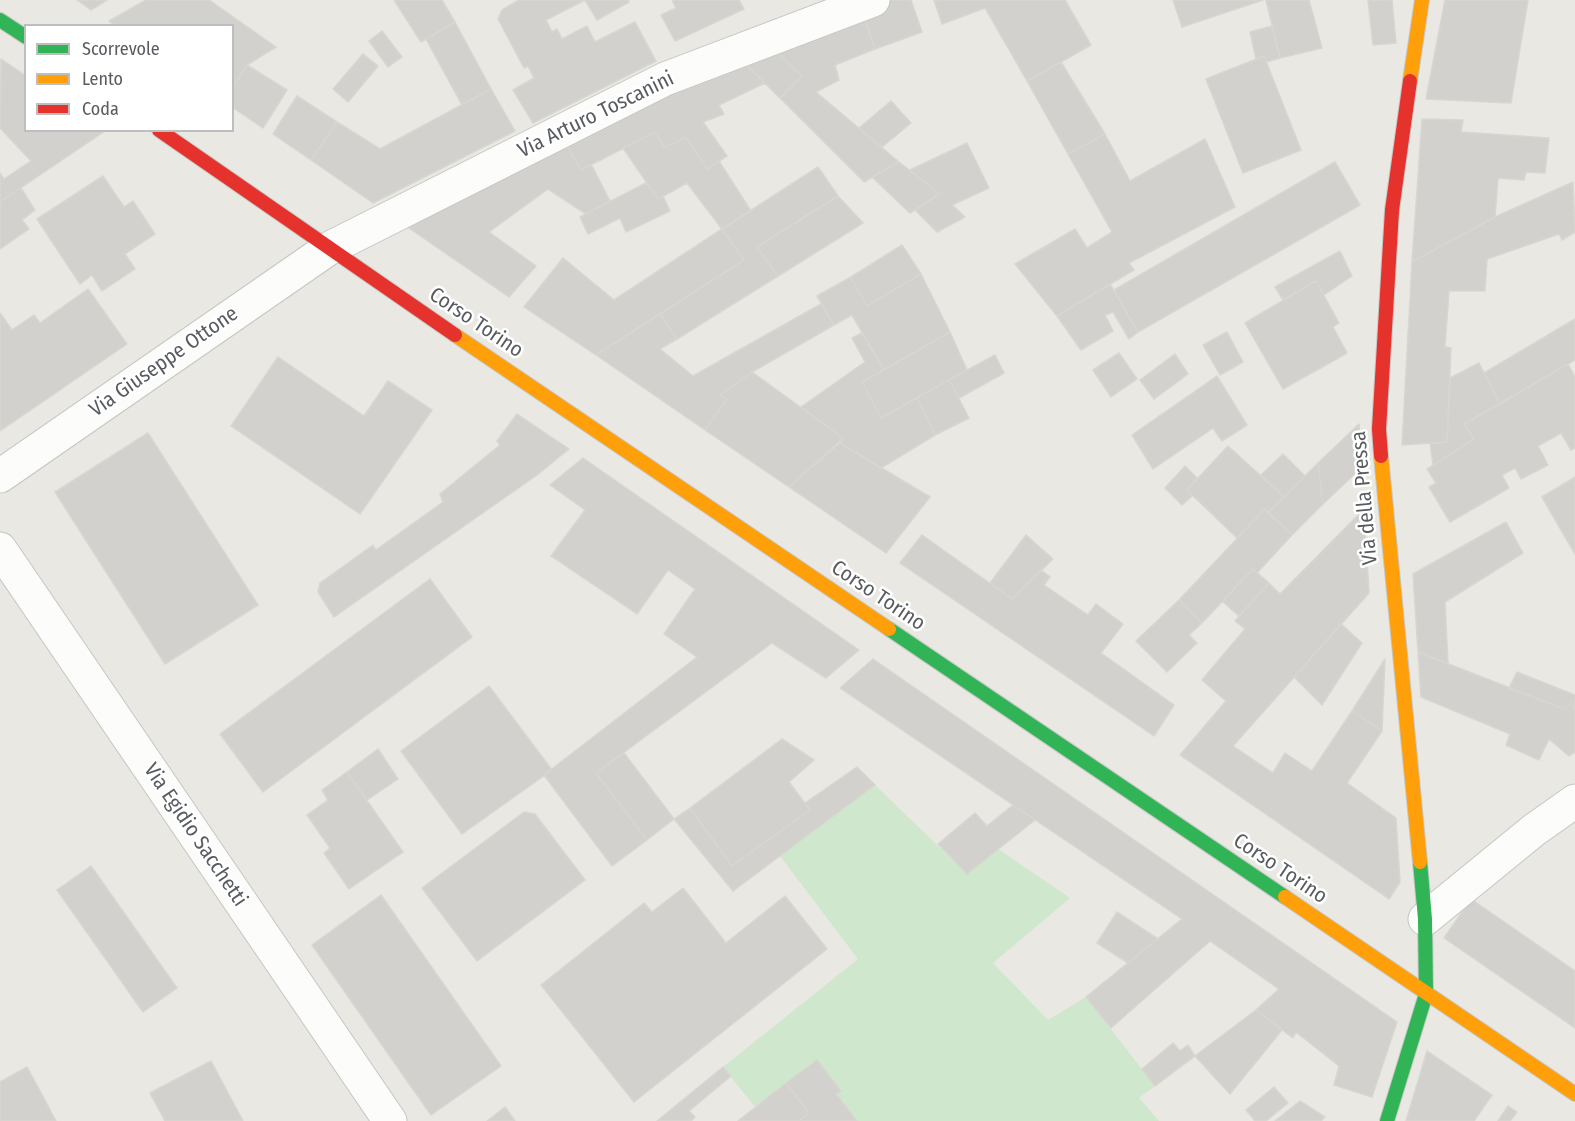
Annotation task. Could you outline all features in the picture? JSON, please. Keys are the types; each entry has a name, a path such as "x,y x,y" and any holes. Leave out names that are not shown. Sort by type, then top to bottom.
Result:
{"main road":[{"name":"Via della Pressa","path":"1387,1121 1426,994 1425,920 1379,429 1392,210 1422,0"},
{"path":"0,20 24,37"},
{"name":"Corso Torino","path":"162,132 328,249 1575,1094"}],"street":[{"name":"Via Arturo Toscanini","path":"328,249 665,79 873,0"},
{"name":"Via Giuseppe Ottone","path":"0,476 328,249"},
{"name":"Via Egidio Sacchetti","path":"0,549 390,1121"},
{"path":"1425,920 1534,830 1575,801"}],"green space":[{"path":"875,785 967,874 998,849 1070,898 993,963 1048,1020 1086,997 1155,1086 1139,1098 1159,1121 857,1121 836,1094 841,1090 817,1060 755,1107 723,1067 858,959 780,856"}],"building":[{"path":"77,0 107,0 91,10"},
{"path":"146,0 209,0 276,47 247,65 234,86 234,24 113,24 109,21"},
{"path":"394,0 442,0 455,22 421,42"},
{"path":"519,0 585,0 546,20 552,32 557,29 562,39 587,26 595,42 635,22 656,61 533,123 513,90 534,78 528,66 524,68 498,19 502,10"},
{"path":"585,0 628,0 629,2 597,20"},
{"path":"672,0 739,0 744,9 675,41 661,15 676,8"},
{"path":"888,0 911,0 922,32 875,49 861,9"},
{"path":"934,0 1065,0 1091,45 1027,81 985,8 942,24"},
{"path":"1173,0 1263,0 1182,27"},
{"path":"1266,0 1309,0 1322,48 1280,58"},
{"path":"1368,0 1392,0 1396,43 1373,45"},
{"path":"1445,0 1528,0 1511,103 1426,99"},
{"path":"861,9 875,49 835,65 839,80 816,92 899,162 864,182 780,98 802,76 767,42"},
{"path":"455,22 491,89 462,105 426,39"},
{"path":"1272,26 1280,58 1266,62 1264,56 1256,59 1250,32"},
{"path":"382,31 402,57 388,67 369,41"},
{"path":"767,42 802,76 780,98 735,54"},
{"path":"363,54 378,66 348,102 333,89"},
{"path":"735,54 765,83 719,105 724,114 703,122 727,156 707,169 686,137 664,148 655,132 581,170 564,141"},
{"path":"1264,56 1301,150 1243,173 1206,79"},
{"path":"1,59 24,75 24,132 104,132 0,202 0,173 4,179 31,161 0,128"},
{"path":"1061,62 1105,134 1068,154 1027,81"},
{"path":"247,65 287,90 263,128 234,108 234,86"},
{"path":"491,89 515,131 373,203 311,160 337,122 380,149"},
{"path":"297,96 337,122 311,160 273,134"},
{"path":"891,101 911,123 882,147 859,128"},
{"path":"1422,119 1463,120 1461,132 1549,138 1545,173 1526,172 1524,180 1498,178 1495,217 1412,262"},
{"path":"655,132 664,148 686,137 707,169 719,161 751,211 722,229 687,183 658,199 623,148"},
{"path":"1105,134 1130,181 1205,139 1235,207 1129,263 1134,270 1057,316 1015,264 1075,229 1087,248 1112,232 1068,154"},
{"path":"564,141 581,170 591,164 610,201 586,214 548,189 489,232 536,266 509,297 403,224"},
{"path":"967,143 989,188 952,205 965,217 937,232 915,210 940,194 910,170"},
{"path":"899,162 940,194 910,213 872,177"},
{"path":"1335,162 1360,205 1138,332 1114,290"},
{"path":"818,167 838,196 757,247 778,276 677,339 660,314 744,260 722,229"},
{"path":"103,176 124,207 133,201 155,234 125,254 135,269 102,291 92,275 80,284 37,219"},
{"path":"1573,182 1575,232 1562,240 1559,234 1487,259 1485,291 1449,291 1445,347 1451,348 1447,442 1402,445 1412,262 1495,217"},
{"path":"646,183 658,199 663,196 670,211 626,232 620,218 588,234 580,217"},
{"path":"21,188 35,210 22,220 29,229 0,249 0,202"},
{"path":"838,196 863,223 778,276 757,247"},
{"path":"722,229 744,260 596,355 524,307 563,258 614,300"},
{"path":"902,245 921,274 867,306 851,277"},
{"path":"1340,251 1352,276 1324,295 1316,281 1283,300 1275,287"},
{"path":"921,274 950,332 884,370 852,315 834,325 817,296 851,277 867,306"},
{"path":"1316,281 1339,323 1333,327 1347,353 1283,389 1245,323"},
{"path":"1110,284 1138,332 1129,339 1113,312 1105,315 1113,331 1081,350 1057,316"},
{"path":"88,289 127,344 0,431 0,313 12,330 34,315 40,323"},
{"path":"821,304 834,325 752,372 720,395 727,399 705,430 596,355 660,314 677,339 660,349 693,376"},
{"path":"1575,319 1575,360 1500,404 1484,373"},
{"path":"950,332 967,370 881,418 862,382"},
{"path":"1227,332 1243,362 1220,375 1203,345"},
{"path":"862,333 884,370 862,382 881,418 917,398 935,435 881,468 840,443 843,438 801,407 865,362 852,338"},
{"path":"1119,353 1137,379 1111,397 1093,370"},
{"path":"1175,354 1188,374 1154,399 1140,380"},
{"path":"995,355 1004,373 959,398 949,380"},
{"path":"278,357 364,416 388,381 432,410 360,514 231,426"},
{"path":"1479,363 1500,404 1464,424 1474,439 1433,465 1430,444 1447,442 1450,378"},
{"path":"1568,364 1575,377 1575,448 1571,450 1561,433 1538,446 1548,465 1521,479 1515,468 1502,475 1509,488 1450,522 1429,487 1436,483 1427,469 1474,439 1464,424"},
{"path":"752,372 843,438 789,487 705,430 727,399 720,395"},
{"path":"1217,376 1247,425 1222,441 1213,428 1153,469 1132,435"},
{"path":"949,380 969,418 935,435 917,398"},
{"path":"517,414 569,449 537,475 334,617 318,592 320,583 373,545 376,550 443,502 440,494 500,445 497,441"},
{"path":"1359,424 1361,468 1323,504 1318,463"},
{"path":"148,433 258,605 165,664 55,492"},
{"path":"840,443 930,497 886,553 789,487"},
{"path":"1228,446 1284,497 1268,513 1265,509 1237,538 1187,490"},
{"path":"1283,454 1305,476 1284,497 1261,475"},
{"path":"583,458 859,650 826,678 772,643 596,773 647,840 612,866 544,775 697,657 664,634 695,589 668,570 637,614 551,556 585,510 550,485"},
{"path":"1318,463 1323,504 1292,535 1268,513"},
{"path":"1185,466 1197,478 1187,490 1192,496 1182,505 1165,488"},
{"path":"1575,477 1575,554 1542,497"},
{"path":"1265,509 1292,535 1257,573 1253,569 1202,623 1179,600"},
{"path":"1364,509 1369,593 1233,746 1273,773 1285,753 1312,771 1352,711 1382,731 1347,783 1396,818 1400,882 1389,899 1180,755 1226,701 1202,680 1245,629 1235,621 1269,583 1280,594"},
{"path":"1506,522 1523,553 1445,602 1448,664 1418,652 1413,574"},
{"path":"922,535 1012,599 1041,570 1050,577 1044,585 1088,615 1096,604 1123,624 1101,653 1174,705 1154,736 900,563"},
{"path":"1026,535 1053,559 1012,599 990,583"},
{"path":"1253,569 1269,583 1239,616 1222,601"},
{"path":"430,579 472,637 263,792 220,734"},
{"path":"1179,600 1202,623 1189,635 1197,643 1167,672 1136,641"},
{"path":"1341,624 1362,643 1322,705 1294,677"},
{"path":"1418,652 1564,709 1571,703 1575,709 1575,752 1569,756 1549,739 1539,760 1506,745 1510,734 1421,697"},
{"path":"873,659 1397,1022 1372,1097 1334,1085 1339,1066 1296,1032 1293,1038 1256,1010 1279,989 1210,941 1111,1028 1086,997 1182,919 840,688"},
{"path":"1385,659 1382,731 1352,711"},
{"path":"1517,672 1575,695 1575,709 1571,703 1564,709 1509,688"},
{"path":"489,686 552,770 462,834 401,751"},
{"path":"782,739 814,760 789,782 810,810 732,866 690,808"},
{"path":"378,749 398,779 367,800 347,772"},
{"path":"624,753 674,819 647,840 596,773"},
{"path":"857,767 875,785 733,891 674,819 690,808 732,866 810,810 805,803"},
{"path":"347,772 403,852 349,889 324,853 330,848 307,815 328,800 322,790"},
{"path":"1013,805 1035,820 967,874 938,844 975,813 987,826"},
{"path":"524,812 535,814 585,880 477,961 422,888"},
{"path":"91,866 177,988 143,1012 57,890"},
{"path":"683,888 726,943 785,896 827,949 634,1102 541,985 644,903 652,912"},
{"path":"381,895 501,1066 431,1115 312,945"},
{"path":"1471,899 1575,971 1575,1028 1444,938"},
{"path":"1117,912 1158,939 1128,963 1097,943"},
{"path":"1256,1010 1282,1030 1230,1094 1195,1056"},
{"path":"1173,1043 1180,1051 1188,1045 1195,1056 1155,1086 1142,1069"},
{"path":"1427,1051 1492,1095 1474,1121 1406,1121"},
{"path":"817,1060 841,1091 836,1094 857,1121 799,1121 809,1113 786,1083"},
{"path":"211,1061 243,1121 165,1121 150,1093"},
{"path":"27,1067 56,1121 0,1121 0,1082"},
{"path":"723,1067 731,1076 689,1111 695,1117 691,1121 657,1121"},
{"path":"786,1083 809,1113 799,1121 738,1121"},
{"path":"1274,1087 1288,1103 1266,1121 1255,1121 1246,1110"},
{"path":"1300,1101 1325,1117 1321,1121 1275,1121"},
{"path":"1508,1106 1517,1112 1510,1121 1498,1121"},
{"path":"505,1107 515,1121 487,1121"}],"traffic: fast":[{"path":"0,20 24,36"},
{"path":"889,629 1285,897"},
{"path":"1387,1121 1426,994 1425,919 1420,862"}],"traffic: slow":[{"path":"1410,81 1422,0"},
{"path":"455,335 889,629"},
{"path":"1381,456 1420,862"},
{"path":"1285,897 1575,1094"}],"traffic: jam":[{"path":"1381,456 1379,429 1392,210 1410,81"},
{"path":"162,132 455,335"}]}
